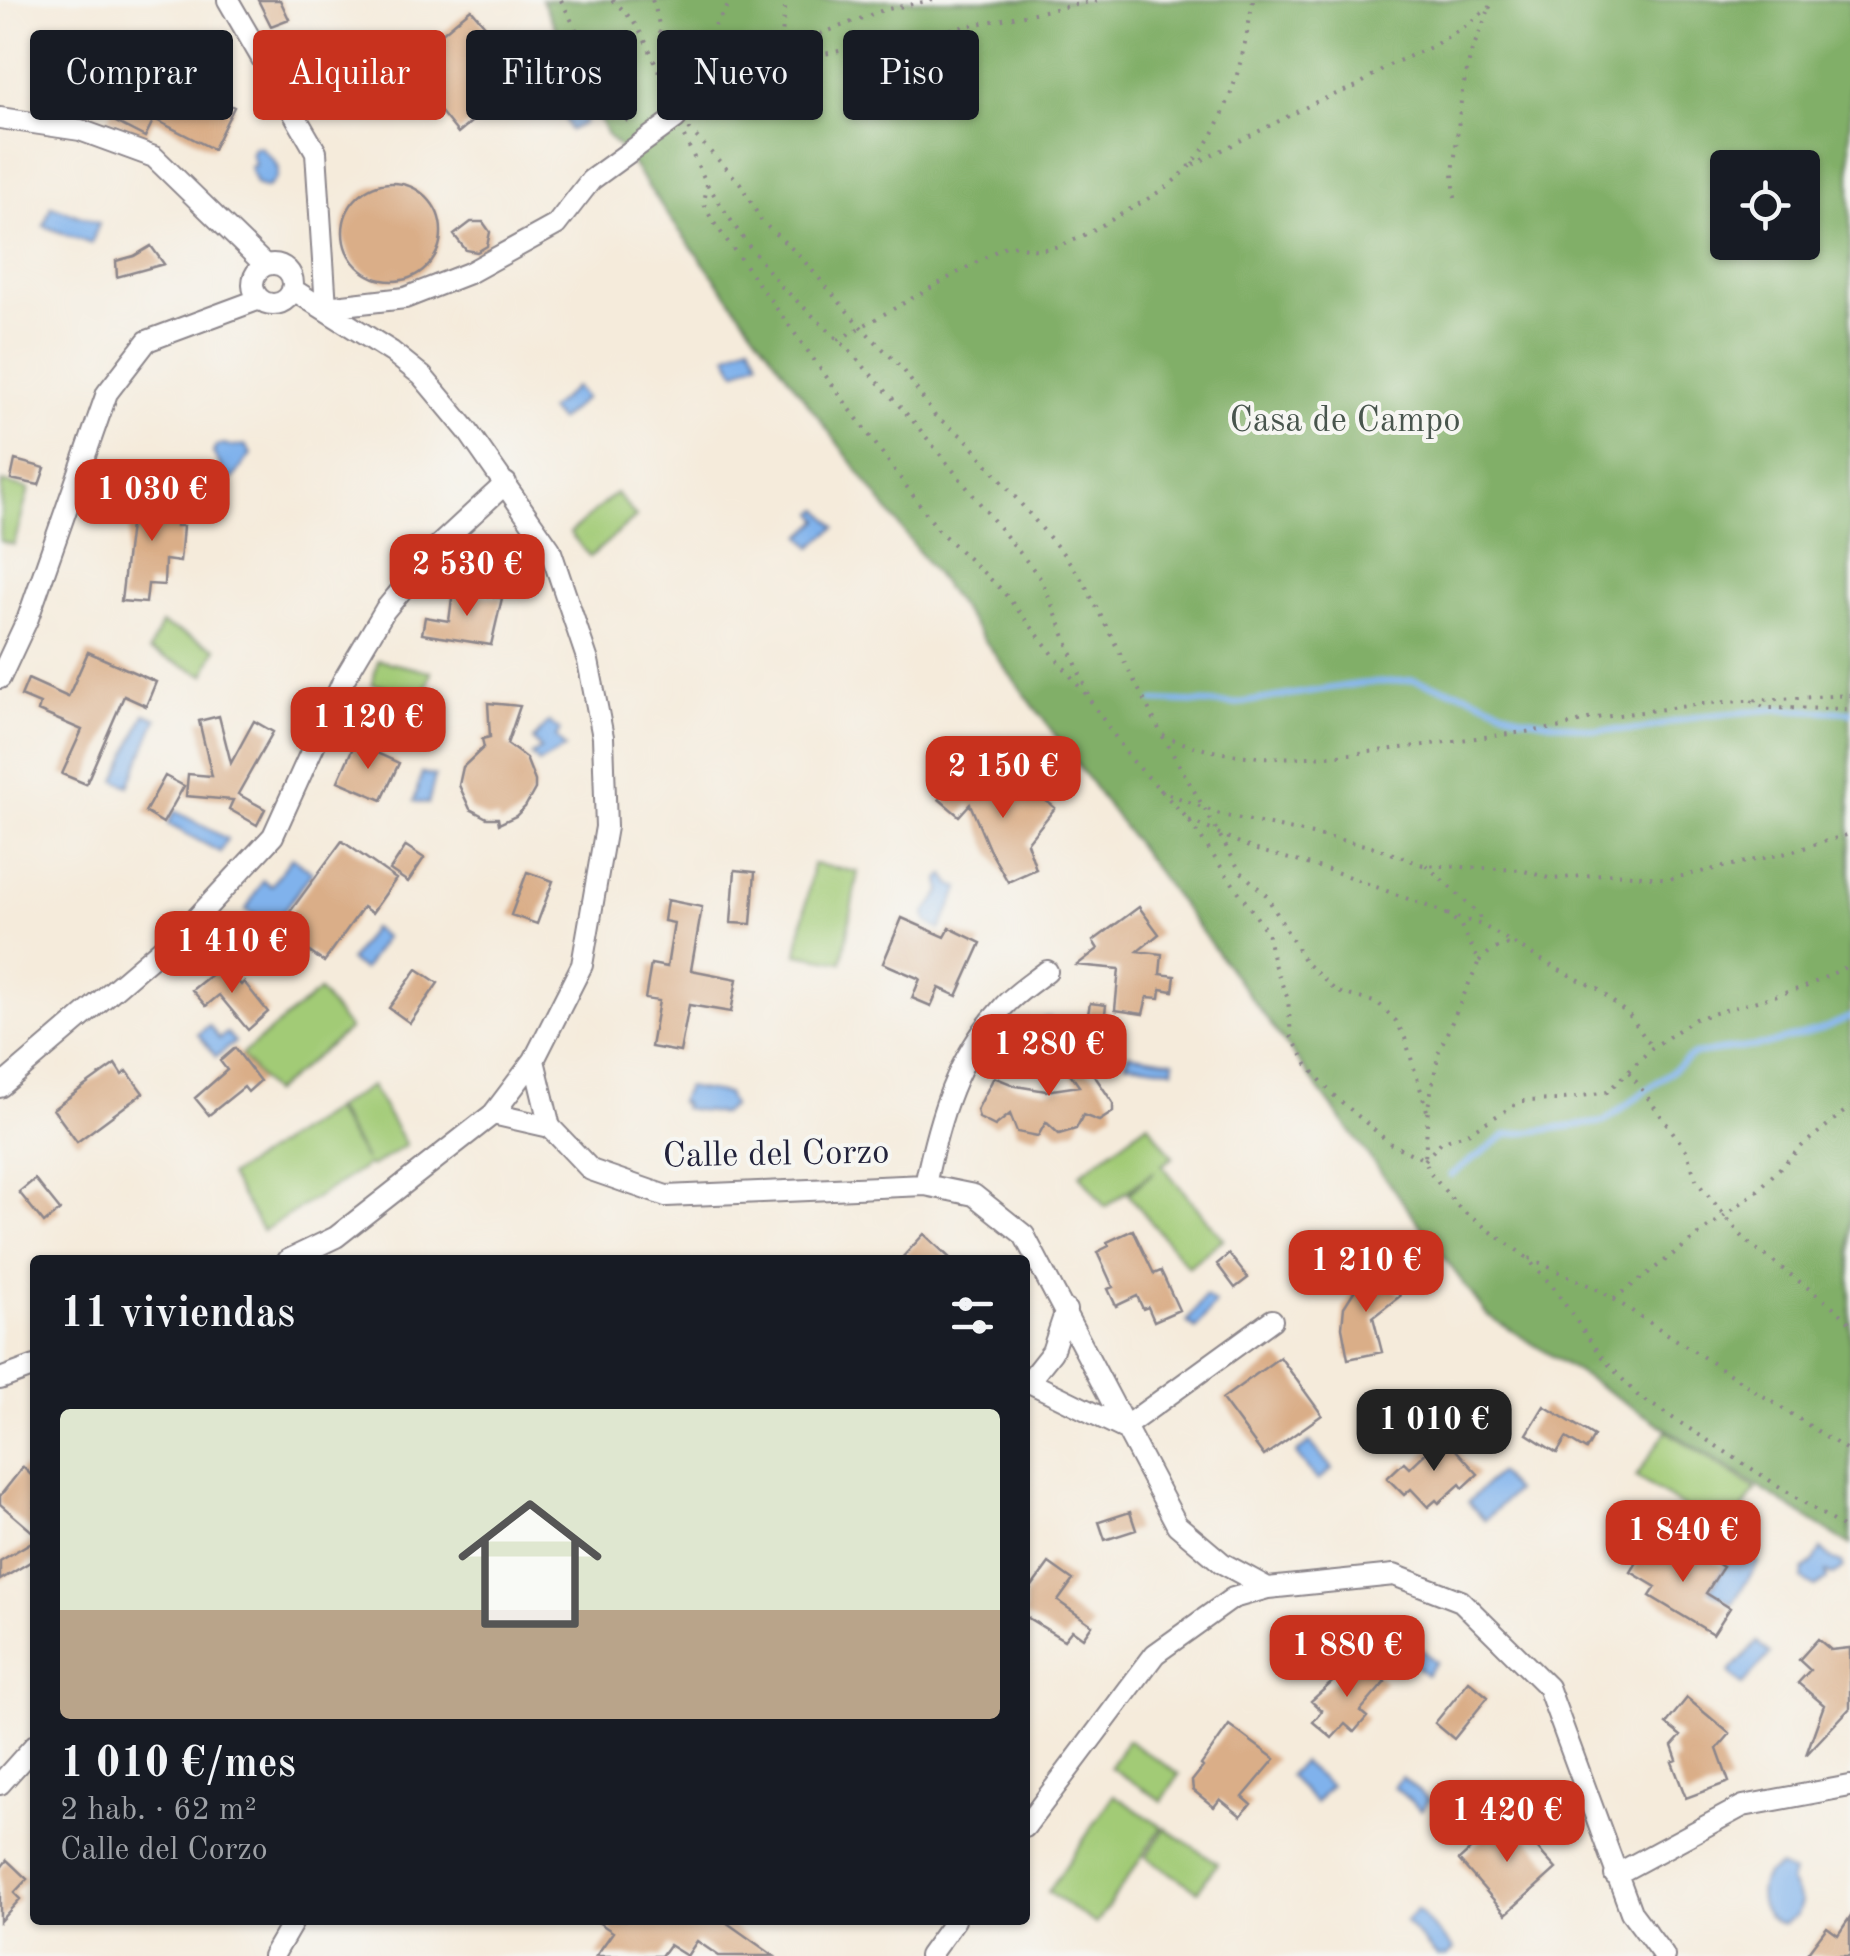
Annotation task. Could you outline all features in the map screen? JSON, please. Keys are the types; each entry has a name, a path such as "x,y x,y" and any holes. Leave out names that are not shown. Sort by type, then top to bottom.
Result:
{"street":[{"path":"228,0 316,152 326,307"},
{"path":"0,118 80,130 154,157 265,265 284,266 292,276 292,289 279,303 260,299 146,342 107,393 28,618 0,678"},
{"path":"326,307 405,298 470,274 556,225 591,180 673,120"},
{"path":"260,299 252,280 265,265"},
{"path":"292,289 326,307 422,376 506,483 550,549 588,661 603,737 606,827 582,965 534,1060 493,1114 336,1237 298,1255"},
{"path":"0,1087 194,921 273,836 342,681 385,610 438,546 506,483"},
{"path":"925,1185 939,1120 963,1058 1005,1004 1047,971"},
{"path":"493,1114 550,1127 534,1060"},
{"name":"Calle del Corzo","path":"550,1127 591,1170 666,1196 925,1185 974,1194 1024,1235 1177,1525 1222,1563 1268,1588"},
{"path":"1030,1377 1052,1352 1066,1310"},
{"path":"1030,1381 1124,1428 1272,1320"},
{"path":"0,1379 30,1368"},
{"path":"1222,1563 1233,1598"},
{"path":"1030,1820 1154,1654 1233,1598 1268,1588 1394,1575 1461,1601 1548,1687 1631,1912 1664,1956"},
{"path":"0,1784 30,1751"},
{"path":"1615,1874 1742,1806 1850,1786"},
{"path":"274,1956 291,1925"},
{"path":"929,1956 951,1925"}],"path":[{"path":"561,0 634,148"},
{"path":"612,0 633,21 657,65"},
{"path":"652,0 662,30"},
{"path":"712,30 732,0"},
{"path":"783,30 786,0"},
{"path":"823,34 883,10 934,0"},
{"path":"823,55 1100,0"},
{"path":"838,340 1006,245 1038,250 1070,242 1152,197 1189,167 1209,143 1236,78 1253,0"},
{"path":"1456,198 1453,174 1462,92 1471,53 1494,0"},
{"path":"1189,167 1431,47 1490,7"},
{"path":"678,120 707,184 744,240 781,286 838,340 913,422 1042,580 1089,699"},
{"path":"680,120 740,184 762,222 799,255 903,370 934,415 966,439 1066,557 1084,583 1162,735 1240,872 1266,896 1305,962 1337,992 1378,1003 1396,1021 1428,1114"},
{"path":"707,184 704,204 712,220 939,531 1002,589 1156,788 1187,818 1267,932 1288,998 1291,1036 1307,1064 1331,1093 1391,1144 1426,1160"},
{"path":"1162,735 1214,752 1341,756 1562,727 1588,718 1751,700 1850,695"},
{"path":"1751,700 1766,708 1850,710"},
{"path":"1156,788 1207,809 1374,848 1426,865 1522,870 1552,879 1614,873 1669,879 1770,857 1850,834"},
{"path":"1187,818 1253,850 1336,872 1482,925 1598,989 1631,1017 1652,1048"},
{"path":"1426,865 1478,913 1482,925"},
{"path":"1443,912 1460,924 1479,960"},
{"path":"1514,942 1479,960 1439,1051 1428,1114 1426,1160 1438,1186 1461,1210 1524,1256 1614,1300 1850,1452"},
{"path":"1426,1160 1442,1141 1466,1134 1522,1101 1607,1092 1652,1048 1696,1019 1805,987 1850,965"},
{"path":"1629,1071 1686,1150 1697,1182 1746,1241 1850,1323"},
{"path":"1614,1300 1757,1191 1803,1144 1850,1107"},
{"path":"1524,1256 1553,1287 1600,1355 1637,1395 1850,1532"}],"green space":[{"name":"Casa de Campo","path":"542,0 1850,0 1850,1545 1487,1315 626,155 607,135 600,120 637,120 637,30 556,30"},
{"path":"2,482 29,489 14,545 0,541"},
{"path":"616,493 636,517 590,557 570,533"},
{"path":"161,624 216,648 205,675 149,651"},
{"path":"378,660 431,672 425,696 372,684"},
{"path":"813,864 858,872 842,962 797,954"},
{"path":"319,991 349,1029 272,1093 241,1055"},
{"path":"371,1086 406,1145 263,1231 229,1176 333,1110 366,1161 335,1108"},
{"path":"1148,1123 1173,1157 1162,1165 1223,1239 1188,1267 1128,1194 1155,1171 1105,1207 1080,1174"},
{"path":"1666,1431 1756,1489 1726,1534 1636,1477"},
{"path":"1127,1740 1179,1774 1162,1801 1110,1767"},
{"path":"1114,1795 1162,1827 1096,1924 1048,1892"},
{"path":"1165,1828 1217,1863 1198,1891 1146,1857"}],"water":[{"path":"566,120 584,120 585,123 570,130"},
{"path":"255,147 266,152 277,167 277,177 266,188 256,184 250,167 255,165 251,153"},
{"path":"51,206 99,223 91,244 44,226"},
{"path":"750,343 759,360 736,372 727,355"},
{"path":"575,387 585,398 559,421 549,410"},
{"path":"245,445 251,454 233,479 221,477 221,466 213,453 216,446"},
{"path":"820,509 836,527 812,547 802,536 820,520 815,513"},
{"path":"145,714 157,719 129,786 116,780"},
{"path":"549,722 560,731 556,737 565,748 539,763 532,755 541,749 533,740"},
{"path":"422,773 435,776 428,804 414,801"},
{"path":"175,811 227,839 220,852 168,824"},
{"path":"292,857 312,872 271,928 266,925 258,933 251,926 256,917 246,910 263,880 271,886"},
{"path":"945,875 951,885 960,888 940,930 927,922 925,914 941,892 940,878"},
{"path":"372,928 385,937 363,970 350,961"},
{"path":"1049,1018 1057,1027 1054,1038 1037,1049 1030,1044 1033,1036 1041,1030 1043,1019"},
{"path":"209,1025 219,1039 227,1033 235,1042 216,1057 198,1034"},
{"path":"1128,1054 1174,1061 1173,1069 1126,1063"},
{"path":"686,1087 727,1094 732,1106 722,1114 683,1108 684,1104 679,1102"},
{"path":"1205,1296 1215,1303 1196,1329 1187,1322"},
{"path":"1310,1442 1332,1469 1318,1481 1296,1454"},
{"path":"1498,1473 1515,1491 1485,1520 1468,1502"},
{"path":"1737,1549 1759,1562 1732,1604 1710,1590"},
{"path":"1821,1549 1842,1563 1843,1568 1833,1575 1826,1572 1827,1579 1815,1587 1802,1579 1803,1570"},
{"path":"1413,1642 1436,1662 1426,1675 1402,1654"},
{"path":"1757,1642 1770,1654 1742,1685 1729,1673"},
{"path":"1302,1762 1330,1786 1315,1803 1289,1776"},
{"path":"1402,1777 1429,1800 1421,1810 1394,1787"},
{"path":"1779,1867 1793,1873 1790,1882 1801,1902 1797,1915 1783,1924 1769,1917 1760,1898 1766,1875"},
{"path":"1417,1910 1454,1949 1447,1956 1437,1956 1405,1922"}],"building":[{"path":"258,0 280,0 289,19 271,26"},
{"path":"471,9 489,30 466,30 466,120 474,120 458,133 446,118 446,30"},
{"path":"112,120 154,120 145,137"},
{"path":"156,120 228,120 213,149"},
{"path":"392,183 411,187 427,197 437,213 441,232 437,251 427,267 411,277 392,281 373,277 357,267 347,251 343,232 347,213 357,197 373,187"},
{"path":"471,222 483,222 490,232 487,246 477,252 466,250 454,235"},
{"path":"151,246 164,264 117,277 116,261"},
{"path":"15,460 45,468 39,485 11,479"},
{"path":"152,488 179,490 176,526 183,526 180,562 165,560 164,585 148,584 146,603 121,601 130,525 137,526 139,493 152,494"},
{"path":"453,591 502,598 491,645 422,634 425,617 449,621"},
{"path":"88,652 156,682 146,706 124,696 86,784 62,774 82,730 38,711 40,704 21,696 28,679 68,697"},
{"path":"488,703 520,706 507,744 526,758 535,781 525,807 499,824 498,818 487,818 470,809 459,785 463,767 484,747 482,739 490,737"},
{"path":"219,716 231,763 254,721 273,732 238,794 265,809 257,825 229,809 233,800 186,796 188,774 212,776 199,721"},
{"path":"355,743 399,763 382,800 338,781"},
{"path":"956,769 989,796 999,784 1008,791 1018,778 1055,808 1027,843 1036,869 1008,882 970,804 959,816 939,799 952,784 958,788 962,784"},
{"path":"165,776 184,786 163,823 145,812"},
{"path":"342,841 396,879 372,913 363,907 324,962 308,951 296,964 267,943"},
{"path":"406,846 424,858 408,882 390,870"},
{"path":"735,870 755,872 751,924 731,923"},
{"path":"527,872 553,881 537,924 511,915"},
{"path":"667,900 702,907 691,970 737,979 731,1012 689,1005 680,1052 651,1047 659,1001 645,999 651,964 667,967 674,923 664,921"},
{"path":"1139,907 1159,934 1138,951 1162,954 1160,974 1175,976 1173,991 1161,989 1160,998 1147,997 1143,1014 1115,1010 1119,969 1077,965 1098,949 1093,941"},
{"path":"902,918 945,937 950,928 981,943 957,996 939,988 931,1006 912,998 920,979 883,963"},
{"path":"223,965 241,985 244,982 268,1012 248,1030 219,995 206,1006 192,990"},
{"path":"417,969 438,983 410,1023 389,1008"},
{"path":"1090,1003 1106,1005 1104,1022 1087,1020"},
{"path":"1081,1032 1090,1045 1068,1061 1094,1075 1113,1103 1113,1112 1099,1121 1083,1115 1076,1129 1059,1134 1046,1122 1038,1136 1017,1132 1010,1114 995,1126 979,1118 977,1110 994,1077 1046,1091 1079,1086 1054,1051"},
{"path":"235,1048 260,1081 248,1092 244,1087 209,1115 195,1098 227,1070 220,1061"},
{"path":"115,1064 122,1075 127,1071 143,1093 77,1142 53,1109"},
{"path":"35,1179 60,1210 44,1223 19,1192"},
{"path":"1133,1230 1154,1274 1161,1271 1179,1310 1154,1321 1137,1296 1116,1306 1108,1289 1113,1287 1097,1252 1109,1246 1107,1242"},
{"path":"924,1234 947,1255 905,1255"},
{"path":"1229,1254 1248,1278 1235,1288 1217,1264"},
{"path":"1379,1270 1400,1296 1373,1317 1382,1352 1348,1359 1342,1327 1344,1307 1356,1288"},
{"path":"1280,1357 1322,1415 1264,1456 1222,1399"},
{"path":"1544,1406 1594,1436 1586,1450 1566,1438 1557,1453 1527,1434"},
{"path":"1443,1436 1478,1474 1463,1488 1460,1484 1439,1503 1436,1500 1428,1507 1411,1489 1404,1495 1387,1478 1404,1462 1410,1468"},
{"path":"23,1467 30,1474 30,1530 0,1504 0,1496"},
{"path":"1130,1512 1136,1530 1105,1540 1099,1522"},
{"path":"1643,1542 1685,1566 1696,1550 1723,1567 1706,1593 1730,1608 1713,1634 1650,1596 1656,1587 1631,1572 1639,1559 1634,1556"},
{"path":"30,1543 30,1562 0,1580 0,1561"},
{"path":"1049,1563 1073,1580 1058,1601 1092,1625 1083,1638 1072,1630 1064,1640 1030,1619 1030,1589"},
{"path":"1818,1639 1831,1650 1850,1648 1850,1708 1806,1755 1824,1705 1798,1683 1810,1670 1799,1660"},
{"path":"1360,1660 1385,1682 1360,1711 1367,1717 1354,1732 1345,1724 1332,1738 1313,1722 1322,1711 1311,1701 1339,1676 1343,1680"},
{"path":"1469,1681 1488,1697 1454,1739 1435,1723"},
{"path":"1687,1698 1730,1734 1717,1749 1729,1782 1686,1798 1672,1762 1677,1760 1672,1746 1681,1736 1666,1724"},
{"path":"1229,1725 1275,1759 1243,1797 1251,1804 1241,1816 1220,1799 1214,1807 1193,1790 1192,1781"},
{"path":"1508,1816 1556,1869 1506,1914 1459,1860"},
{"path":"7,1860 27,1879 14,1893 20,1899 0,1921 0,1869"},
{"path":"1850,1917 1850,1956 1805,1956 1827,1927 1838,1935"},
{"path":"602,1925 730,1925 774,1956 719,1956 697,1941 687,1956 669,1945 661,1956 596,1956 613,1932"}],"waterway":[{"path":"1154,701 1234,704 1357,684 1413,680 1468,694 1521,717 1595,730 1640,730 1698,716 1779,709 1850,712"},
{"path":"1451,1175 1506,1135 1604,1122 1694,1054 1765,1045 1850,1017"}]}
